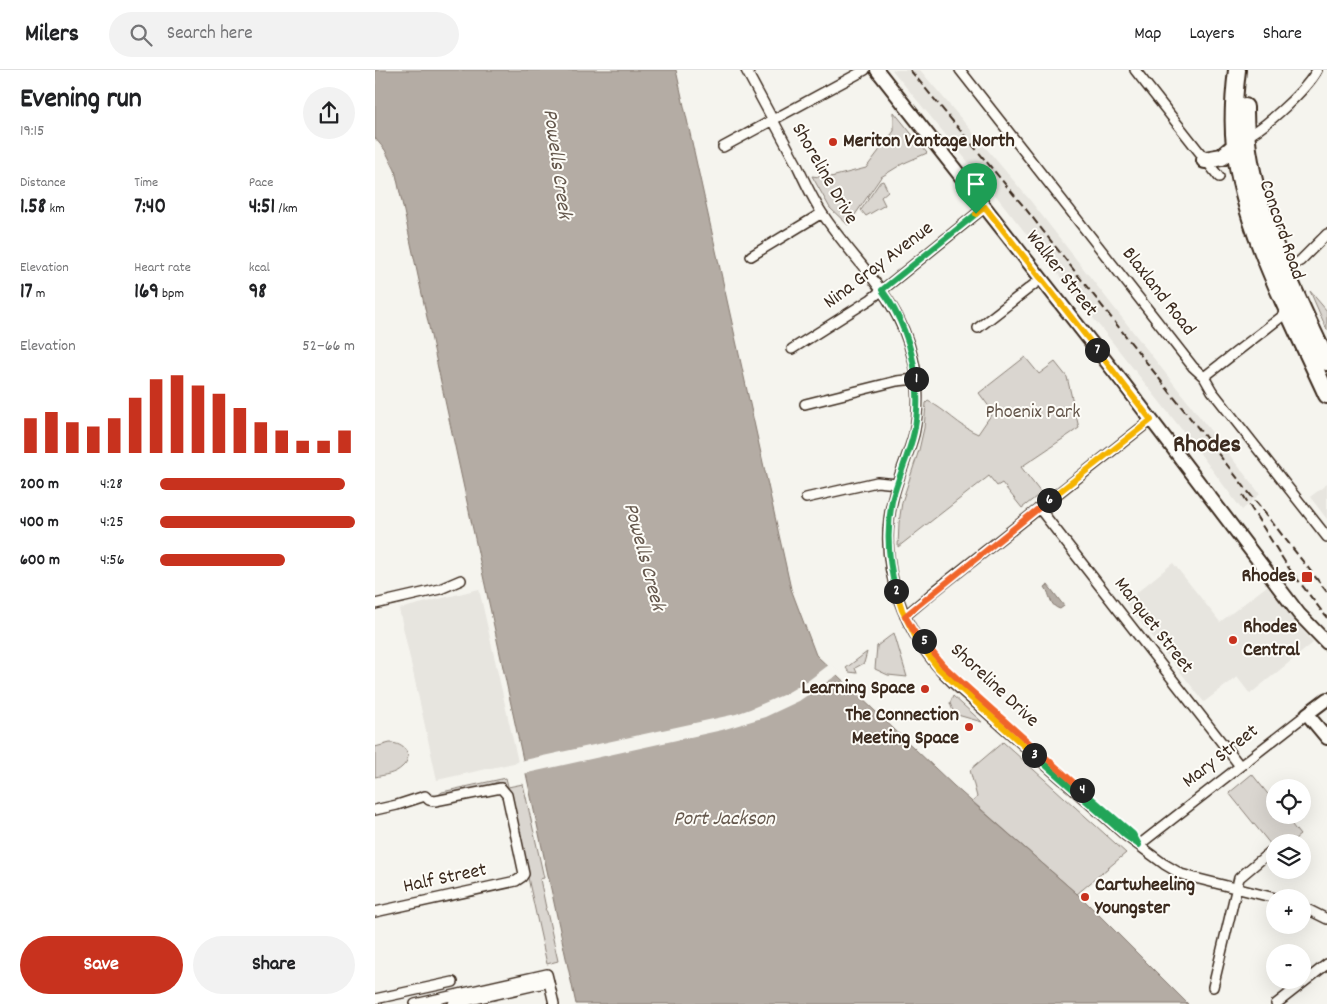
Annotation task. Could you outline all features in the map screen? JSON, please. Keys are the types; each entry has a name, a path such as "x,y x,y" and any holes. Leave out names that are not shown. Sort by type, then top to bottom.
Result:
{"highway":[{"name":"Concord Road","path":"1237,70 1234,113 1241,142 1251,171 1289,311 1327,395"},
{"name":"Concord Road","path":"1241,142 1248,70"},
{"path":"1205,160 1222,157 1241,142"},
{"name":"Concord Road","path":"1279,272 1327,362"}],"street":[{"name":"Shoreline Drive","path":"746,70 822,213 892,304 903,325 914,360 916,379 914,433 897,484 890,514 889,558 896,593 905,616 915,633 921,637 948,670 1133,834 1139,845 1164,864 1181,874 1266,896"},
{"path":"723,147 865,70"},
{"name":"Walker Street","path":"877,70 1151,420 1303,619 1327,643"},
{"name":"Blaxland Road","path":"961,70 1193,367 1204,377 1212,391 1327,537"},
{"path":"1135,70 1219,177"},
{"path":"1241,142 1266,125 1311,80 1317,70"},
{"name":"Nina Gray Avenue","path":"792,349 882,290 985,207"},
{"path":"751,256 822,213"},
{"path":"1279,272 1300,261 1327,234"},
{"path":"978,328 1041,279"},
{"path":"1204,377 1289,311"},
{"path":"805,404 916,379"},
{"path":"905,616 1151,420"},
{"path":"806,498 877,482 897,484"},
{"name":"Marquet Street","path":"1039,508 1240,766"},
{"path":"375,604 440,589 461,580"},
{"name":"Mary Street","path":"1139,845 1327,699"},
{"path":"1307,714 1327,738"},
{"name":"Half Street","path":"375,810 425,796 429,800 435,801 497,787 503,789 507,794 523,869 523,878 515,881 375,912"},
{"path":"1213,987 1240,876 1266,855"},
{"path":"1311,911 1327,918"},
{"path":"1276,1004 1327,964"},
{"path":"415,1004 457,1001 547,974 554,1004"},
{"path":"375,999 453,982"}],"shaded area":[{"path":"892,70 920,70 1029,199 1260,494 1242,510 1190,440 997,197"},
{"path":"1327,484 1327,519 1310,497"},
{"name":"Rhodes Central","path":"1173,563 1220,622 1267,586 1313,643 1250,694 1237,677 1204,702 1125,602"},
{"path":"479,589 518,762 437,780 399,609"}],"green space":[{"path":"894,112 927,153 902,164 881,177 848,225 830,208 812,176 827,178 866,168 894,131"},
{"path":"883,181 888,191 881,197 885,205 866,216 861,210 880,182"},
{"path":"1310,291 1327,311 1327,330"},
{"name":"Phoenix Park","path":"1025,357 1039,374 1055,362 1067,377 1079,428 1021,467 1041,493 1022,508 1002,483 997,486 989,476 898,547 902,502 919,450 924,428 926,403 928,401 935,405 978,434 993,412 979,393"},
{"path":"894,633 907,677 888,675 875,669 877,646"},
{"path":"867,652 864,663 855,668 857,673 849,672 846,668"},
{"path":"953,696 982,722 954,714 950,703"},
{"path":"1003,742 1126,853 1077,894 973,802 977,797 970,770"},
{"path":"390,743 400,745 406,751 408,759 396,771 375,777 375,747"},
{"path":"1252,774 1266,792 1266,824 1291,824 1299,834 1266,834 1266,839 1229,793"},
{"path":"506,778 508,786 506,787 504,784 497,782 483,788 436,797 442,792"},
{"path":"523,784 544,878 540,879 545,909 558,961 547,964 508,787"}],"water":[{"name":"Port Jackson","path":"375,70 676,70 791,589 816,655 954,786 1084,900 1188,1004 576,1004 395,170 385,150 375,138"},
{"path":"1048,585 1064,606 1060,609 1056,608 1052,603 1045,587"}],"pier":[{"path":"830,664 840,673 799,701 765,717 722,730 523,774 520,761 736,714 750,709 785,694 809,680"}],"railway":[{"path":"910,70 1025,208 1327,592"},
{"path":"1243,495 1288,567 1327,618"}],"place":[{"name":"Meriton Vantage North","path":"833,142"},
{"name":"Rhodes","path":"1307,577"},
{"name":"Rhodes Central","path":"1233,640"},
{"name":"Learning Space","path":"925,689"},
{"name":"The Connection Meeting Space","path":"969,727"},
{"name":"Cartwheeling Youngster","path":"1085,897"}],"district":[{"name":"Rhodes","path":"1207,446"}],"route":[{"path":"976,214 882,290 903,325 914,360 917,398 914,433 897,484 890,514 888,545 891,574 905,616 922,648 938,668 1128,839 1139,845 1133,834 943,665 921,637 915,633 905,616 910,610 1151,420 985,207 976,214"}],"water label":[{"name":"Powells Creek","path":"556,164"},
{"name":"Powells Creek","path":"643,557"}]}
